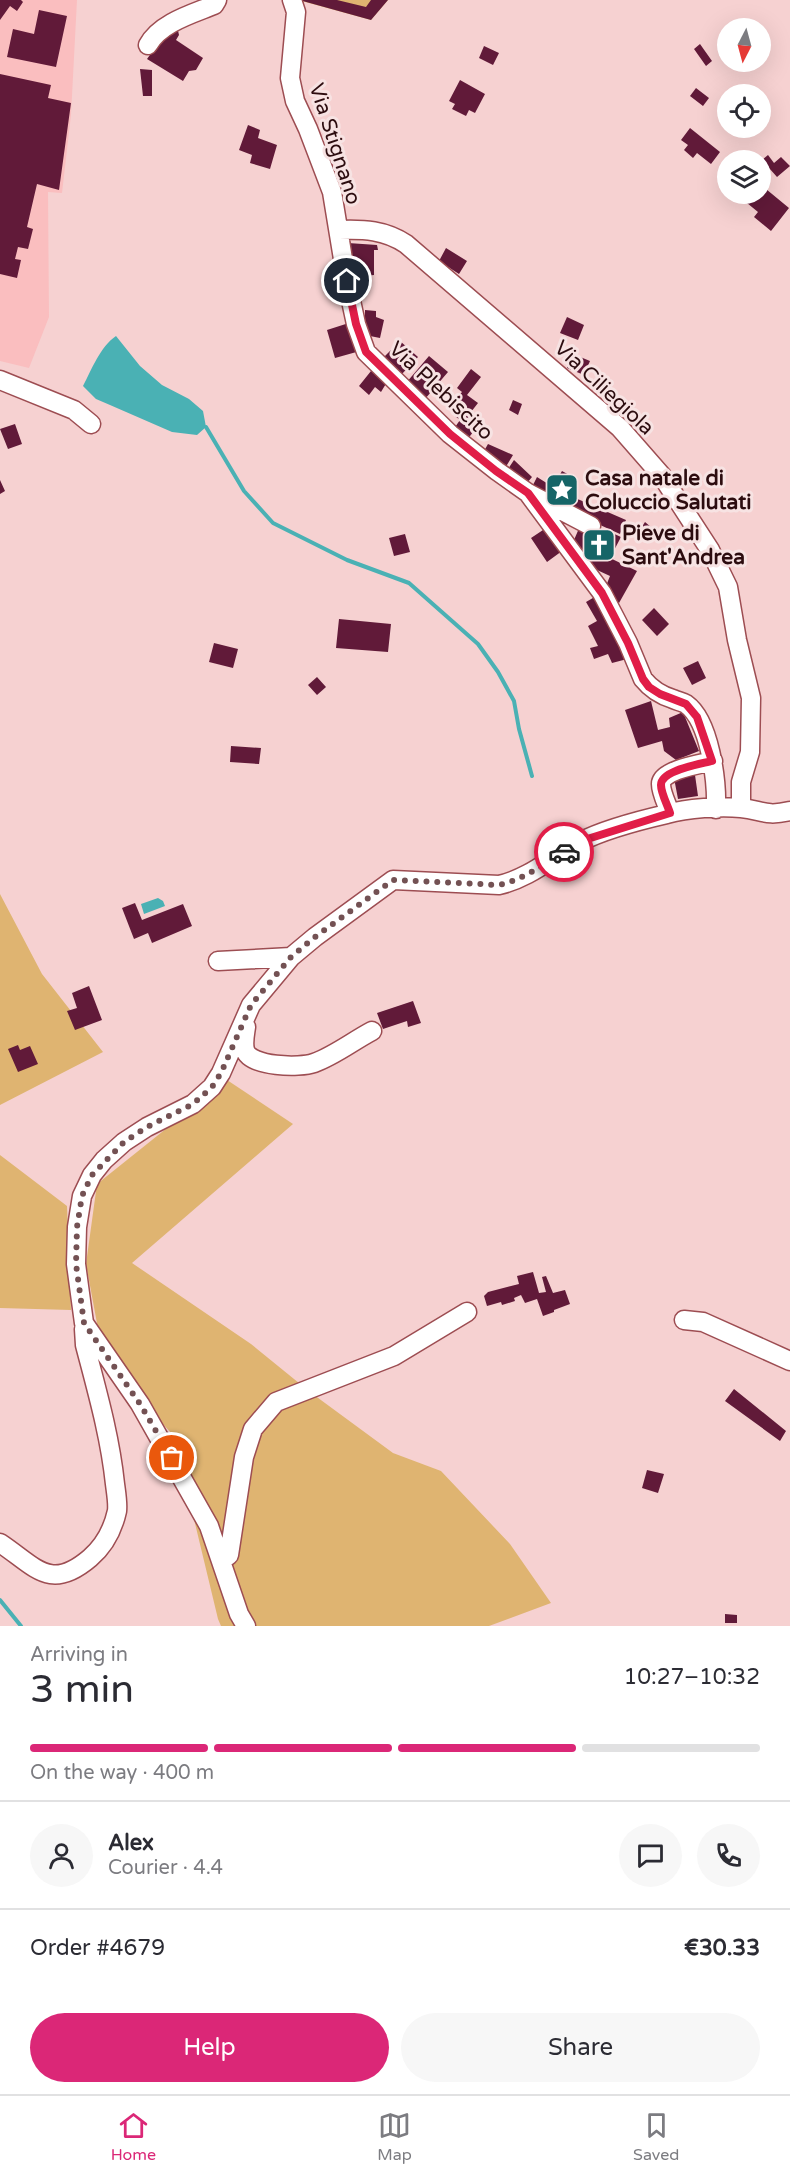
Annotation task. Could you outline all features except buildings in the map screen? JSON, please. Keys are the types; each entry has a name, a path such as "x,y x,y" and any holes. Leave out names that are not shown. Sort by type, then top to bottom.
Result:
{"street":[{"path":"148,45 153,36 170,24 214,5 217,0"},
{"name":"Via Stignano","path":"292,0 296,12 290,78 295,101 332,192 339,230"},
{"name":"Via Plebiscito","path":"339,230 356,324 366,352 450,434 528,493"},
{"name":"Via Ciliegiola","path":"339,230 370,230 396,237 406,244 620,428 662,476 710,550 732,599 737,640 751,698 750,752 741,782 741,808"},
{"path":"0,380 74,410 91,424"},
{"path":"528,493 602,593 649,687 686,704 697,717 715,773 716,808"},
{"path":"528,493 591,526"},
{"path":"670,813 661,786 664,777 673,772 712,761"},
{"path":"0,1543 48,1576 61,1576 80,1567 98,1551 110,1533 117,1509 112,1459 85,1345 76,1264 77,1227 82,1196 92,1175 124,1142 147,1127 193,1104 212,1087 221,1073 251,1005 291,957 393,880 499,885 514,882 533,872 581,841 670,813 716,808 741,808 767,814 790,810"},
{"path":"218,961 291,957"},
{"path":"248,1013 244,1048 248,1055 257,1061 290,1067 314,1063 372,1031"},
{"path":"221,1561 229,1555 244,1457 253,1429 276,1402 394,1356 467,1312"},
{"path":"684,1320 703,1322 790,1361"},
{"path":"84,1323 140,1404 209,1526 239,1614 246,1626"}],"shaded area":[{"path":"0,0 77,0 71,115 62,193 48,192 49,317 29,368 0,361"},
{"path":"298,0 388,0 371,20"},
{"path":"0,894 42,974 103,1052 0,1105"},
{"path":"227,1080 293,1124 132,1263 251,1344 310,1392 393,1453 441,1471 510,1544 551,1603 489,1626 221,1626 174,1436 104,1361 86,1264 97,1184"},
{"path":"0,1155 67,1206 71,1310 0,1308"}],"water":[{"path":"116,336 140,366 162,385 189,399 203,411 206,427 197,435 172,432 96,399 83,386 101,352"},
{"path":"158,898 165,906 144,914 141,904"}],"waterway":[{"path":"206,427 244,491 273,523 347,560 409,583 478,644 498,672 514,701 532,776"},
{"path":"0,1600 21,1626"}],"way so far":[{"path":"172,1458 140,1404 84,1323 76,1264 77,1227 82,1196 92,1175 104,1160 124,1142 147,1127 193,1104 212,1087 221,1073 251,1005 291,957 393,880 481,886 499,885 514,882 564,852"}],"place":[{"name":"Casa natale di Coluccio Salutati","path":"562,490"},
{"name":"Pieve di Sant'Andrea","path":"599,545"}],"route":[{"path":"347,281 356,324 366,352 411,399 450,434 528,493 602,593 615,615 643,679 649,687 660,694 686,704 697,717 706,739 712,761 673,772 662,780 661,786 670,813 581,841 564,852"}]}
